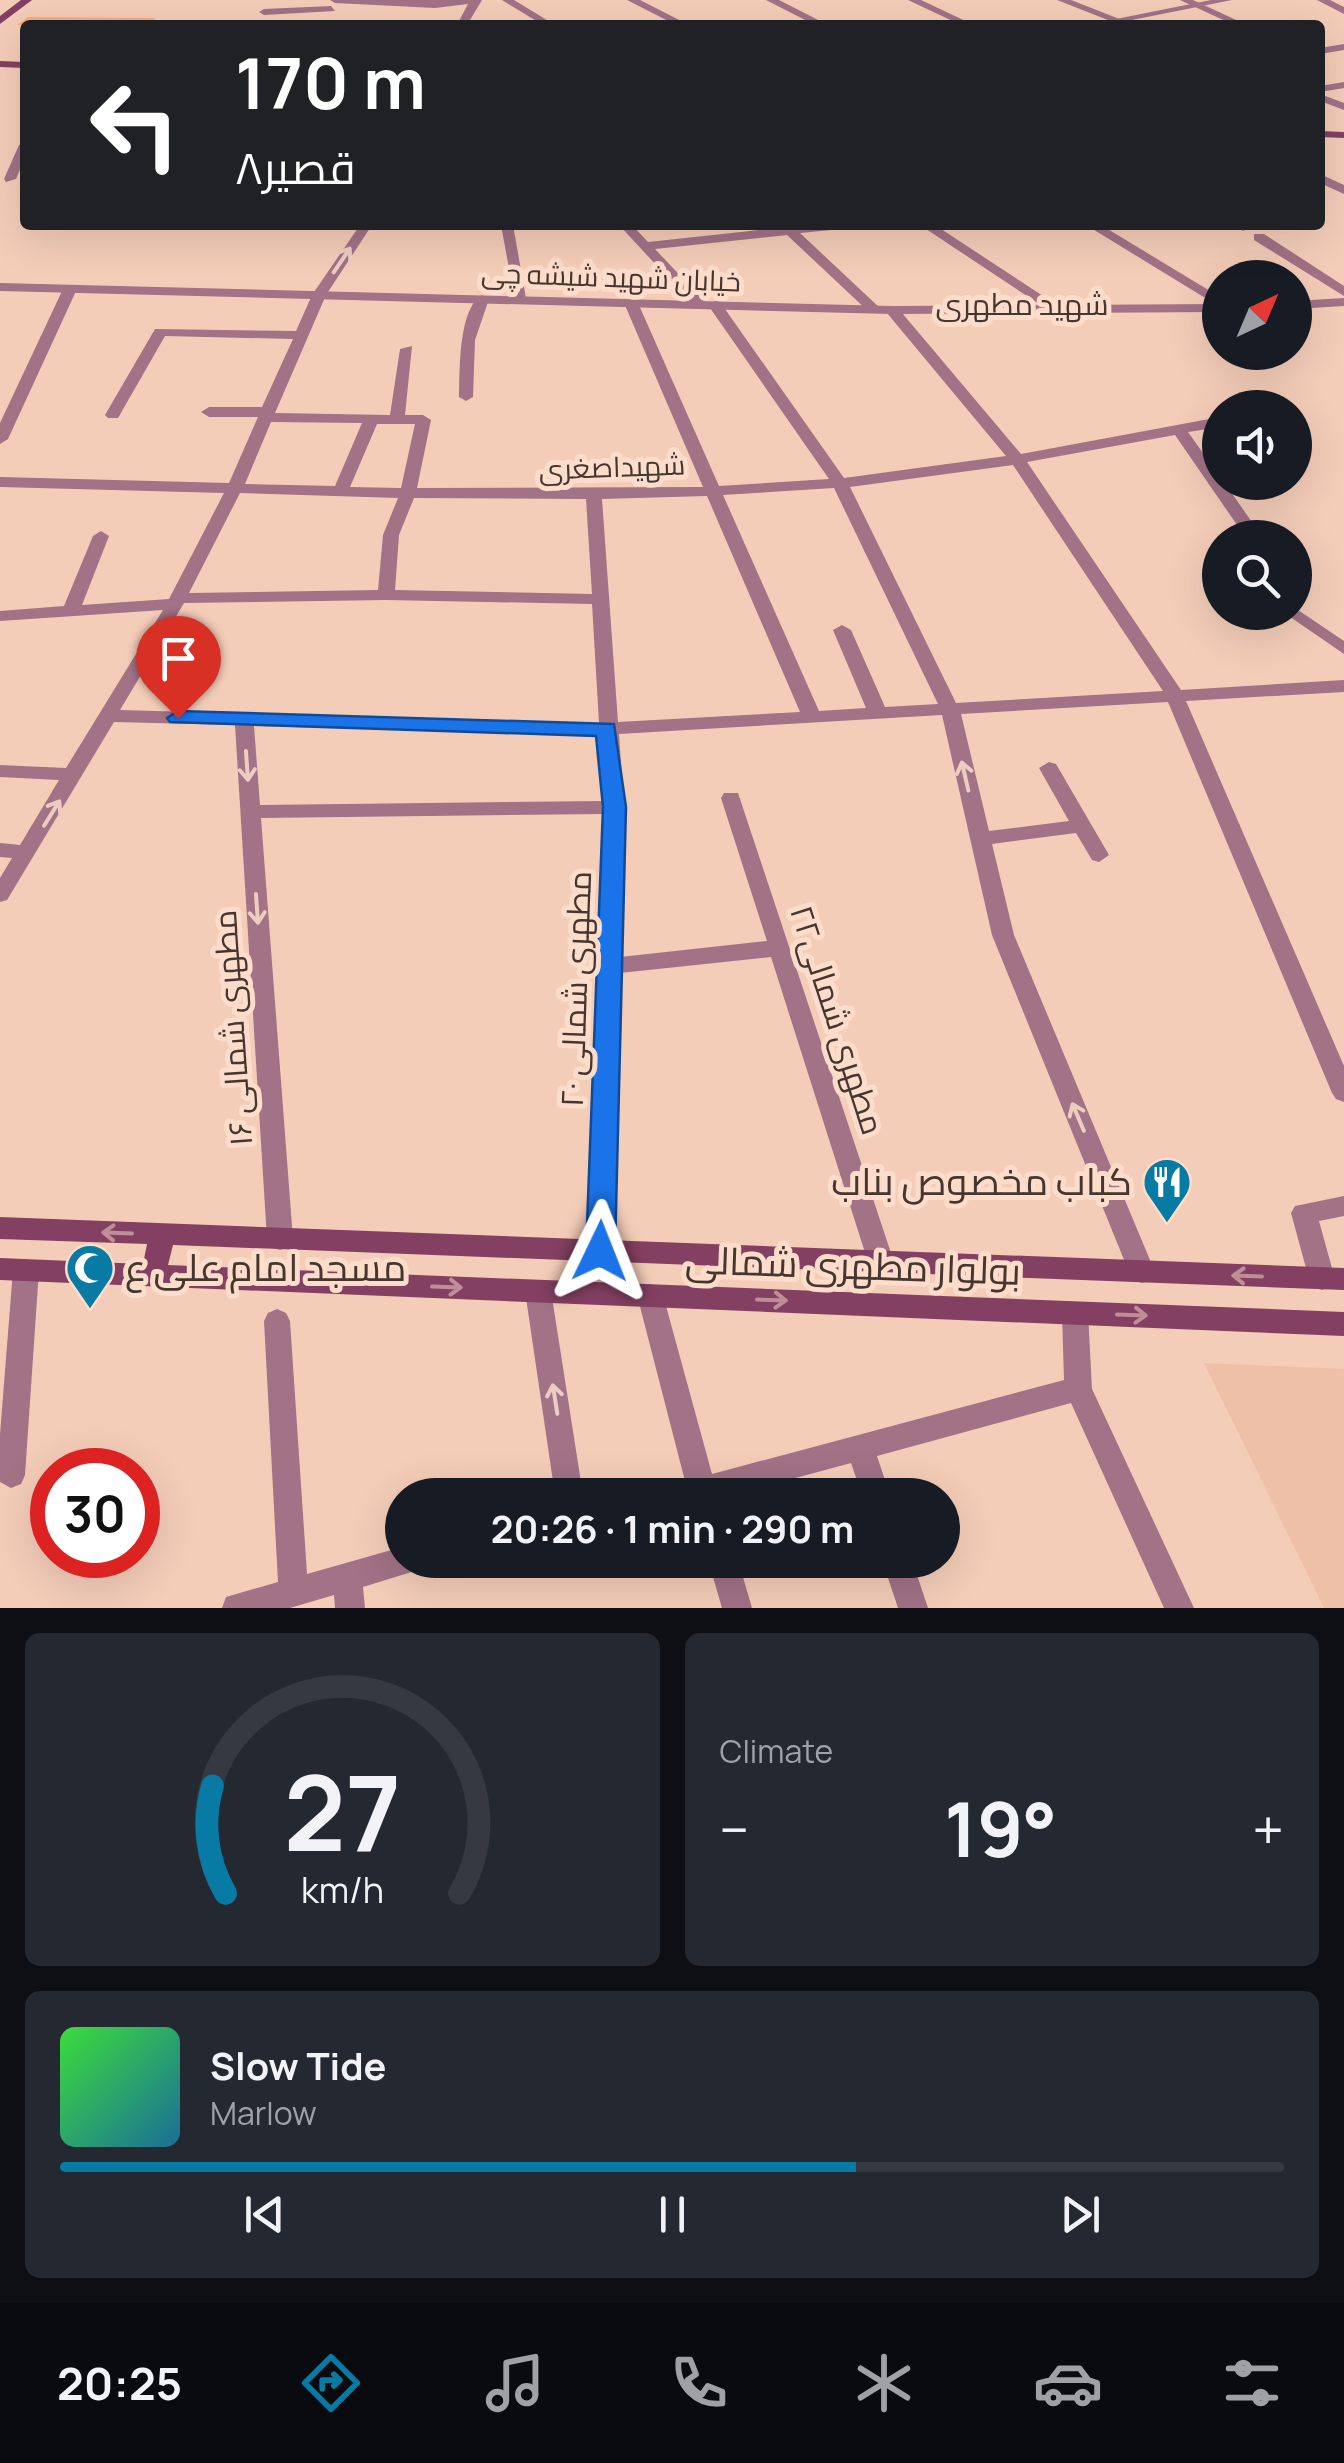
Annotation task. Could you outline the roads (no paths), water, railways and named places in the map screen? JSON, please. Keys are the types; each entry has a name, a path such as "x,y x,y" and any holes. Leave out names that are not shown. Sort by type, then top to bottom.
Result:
{"main road":[{"path":"0,4 6,0"},
{"path":"0,22 27,0"},
{"name":"بولوار مطهری شمالی","path":"0,1228 1333,1279"},
{"path":"152,1275 162,1234"},
{"name":"بولوار مطهری شمالی","path":"13,1270 1344,1324"}],"street":[{"path":"507,0 541,20"},
{"path":"632,0 674,20"},
{"path":"772,0 813,20"},
{"path":"913,0 957,20"},
{"path":"1062,0 1117,20 1228,0"},
{"path":"1184,0 1230,20"},
{"path":"1322,0 1344,11"},
{"path":"264,12 332,3 474,3"},
{"path":"365,15 474,3"},
{"path":"5,179 20,154"},
{"path":"0,896 112,716 176,601 236,485 319,295 363,230"},
{"path":"508,230 522,300"},
{"path":"630,230 708,305 840,483 950,709 1003,935 1142,1272"},
{"path":"647,246 806,230"},
{"path":"934,230 1059,311"},
{"path":"1100,230 1202,295"},
{"path":"791,232 874,309"},
{"path":"1259,237 1344,292"},
{"name":"خیابان شهید شیشه چی","path":"0,287 892,310 1202,307"},
{"path":"0,438 70,288"},
{"path":"466,397 468,340 482,299"},
{"path":"630,303 812,717"},
{"path":"1312,305 1344,304"},
{"path":"892,310 1017,458 1174,694 1344,1093"},
{"path":"113,416 160,332 302,335"},
{"path":"397,419 407,349"},
{"path":"209,412 423,420 408,494 391,535 386,595"},
{"path":"341,490 371,419"},
{"name":"شهیداصغری","path":"0,482 236,485 408,494 594,494 840,483 1017,458 1202,426"},
{"path":"1180,430 1242,520"},
{"name":"مطهری شمالی ۲۰","path":"594,494 606,729 614,807 600,1251"},
{"path":"71,611 101,536"},
{"path":"0,616 176,601 386,595 602,599"},
{"path":"1312,627 1344,650"},
{"path":"842,630 878,713"},
{"path":"112,716 606,729 1344,686"},
{"name":"مطهری شمالی ۱۶","path":"244,720 280,1239"},
{"path":"1049,768 1100,854"},
{"path":"0,771 75,775"},
{"name":"مطهری شمالی۲۲","path":"731,798 880,1262"},
{"path":"250,812 614,807"},
{"path":"980,839 1082,826"},
{"path":"0,850 27,852"},
{"path":"609,966 779,948"},
{"path":"1333,1279 1304,1213 1344,1206"},
{"path":"11,1475 13,1270"},
{"path":"538,1291 567,1478"},
{"path":"650,1295 692,1478"},
{"path":"1076,1312 1078,1389 1180,1608"},
{"path":"277,1321 292,1591"},
{"path":"749,1478 859,1445 1078,1389"},
{"path":"859,1445 870,1478"},
{"path":"237,1608 385,1566"},
{"path":"346,1575 350,1608"},
{"path":"728,1578 737,1608"},
{"path":"903,1578 913,1608"}],"place":[{"name":"كباب مخصوص بناب","path":"1167,1224"},
{"name":"مسجد امام علی ع","path":"90,1310"}],"district":[{"name":"شهید مطهری","path":"1022,305"}]}
